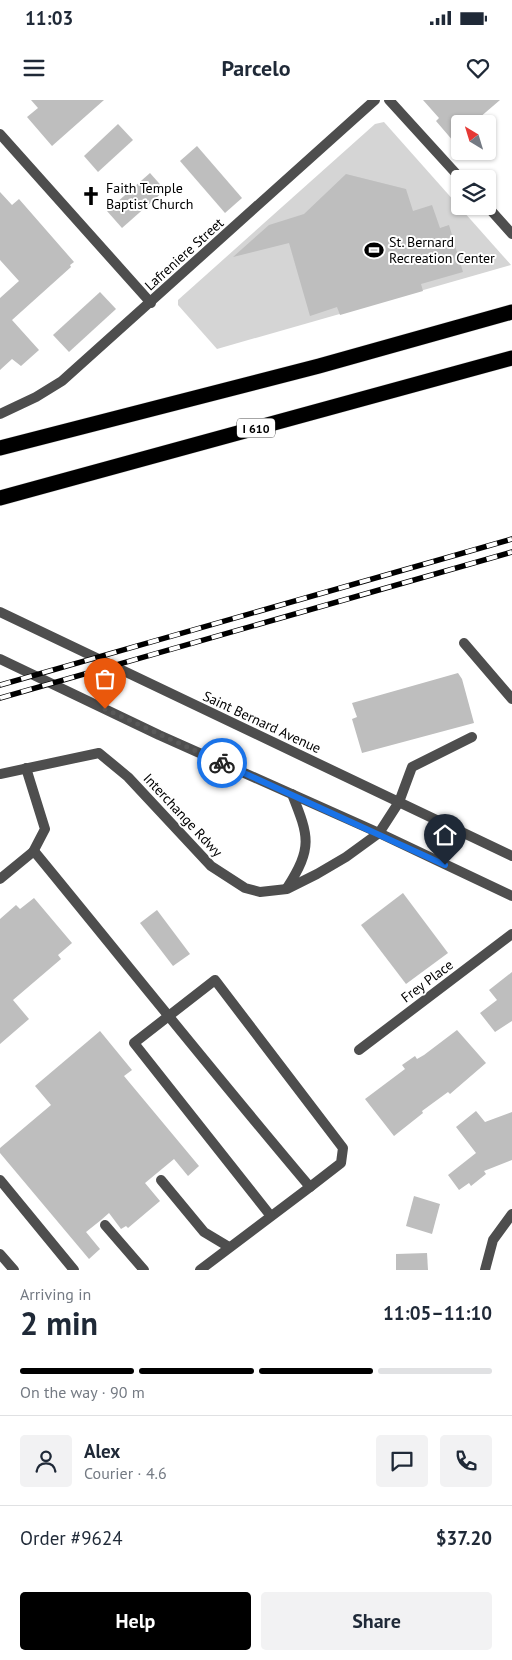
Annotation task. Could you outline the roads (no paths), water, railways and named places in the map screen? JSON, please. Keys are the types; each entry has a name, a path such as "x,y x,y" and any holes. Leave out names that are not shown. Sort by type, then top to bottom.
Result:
{"highway":[{"path":"0,448 319,366 512,312"},
{"name":"I 610","path":"0,498 512,358"}],"street":[{"name":"Lafreniere Street","path":"0,414 36,397 62,380 151,303 375,100"},
{"path":"389,100 453,170"},
{"path":"0,134 151,303"},
{"path":"495,215 512,234"},
{"name":"Saint Bernard Avenue","path":"0,612 512,856"},
{"path":"464,643 512,699"},
{"path":"0,659 159,735 378,833 512,896"},
{"name":"Interchange Rdwy","path":"26,768 99,753 128,777 211,866 229,880 245,888 260,892 287,888 339,861 378,833 399,802 412,767 472,738"},
{"path":"0,774 26,768 45,828 33,852 0,879"},
{"path":"287,888 300,867 307,837 292,794"},
{"path":"33,852 116,950 168,1017 310,1187"},
{"name":"Frey Place","path":"359,1050 512,934"},
{"path":"200,1270 341,1163 343,1148 216,980 134,1043 270,1215"},
{"path":"0,1180 74,1270"},
{"path":"161,1180 204,1232 229,1247"},
{"path":"485,1270 493,1240 512,1214"},
{"path":"105,1225 144,1270"},
{"path":"0,1254 14,1270"}],"railway":[{"path":"0,685 512,539"},
{"path":"0,698 512,552"}],"place":[{"name":"Faith Temple Baptist Church","path":"91,196"},
{"name":"St. Bernard Recreation Center","path":"374,250"}]}
